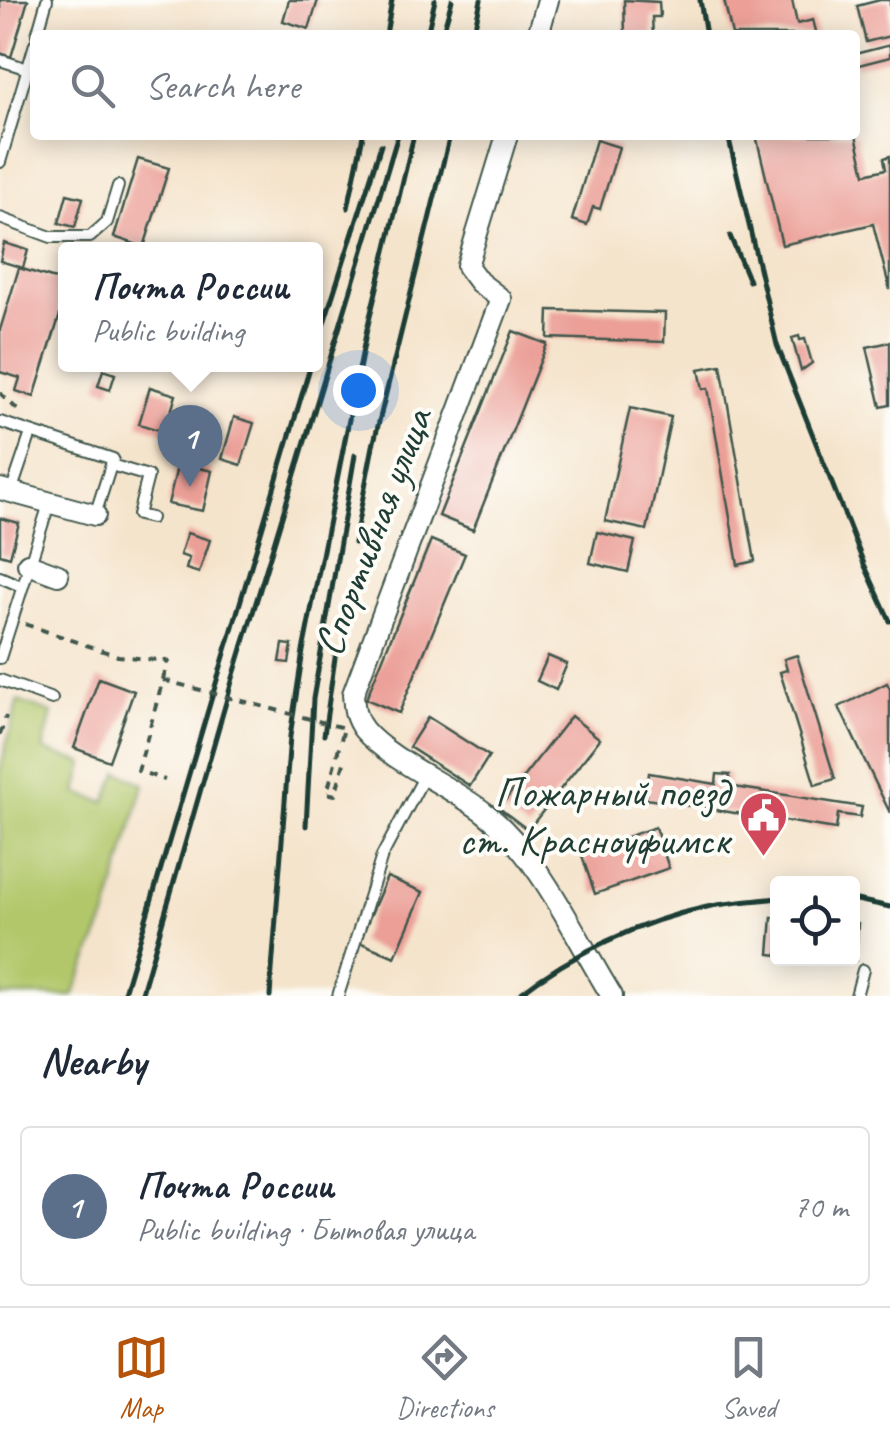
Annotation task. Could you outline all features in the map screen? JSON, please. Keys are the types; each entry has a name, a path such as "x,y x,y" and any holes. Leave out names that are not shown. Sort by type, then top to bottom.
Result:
{"street":[{"path":"539,30 548,0"},
{"name":"Спортивная улица","path":"505,140 467,266 479,282 501,299 353,694 354,713 364,731 486,814 558,904 612,996"},
{"path":"5,490 95,516"},
{"path":"28,564 58,576"}],"lane":[{"path":"39,30 47,0"},
{"path":"0,60 28,69"},
{"path":"0,162 30,62"},
{"path":"0,218 50,237 90,237 106,222 118,186"},
{"path":"0,422 113,459 95,516"},
{"path":"5,490 31,433"},
{"path":"112,465 148,476 138,514 151,518"},
{"path":"0,658 49,504"},
{"path":"0,577 21,586"},
{"path":"0,680 52,699"},
{"path":"338,996 382,856 425,774"},
{"path":"856,996 863,970"}],"path":[{"path":"11,620 118,656 168,660 138,771 165,780"},
{"path":"163,680 344,728 327,793 335,795 344,763"},
{"path":"0,735 6,716"}],"green space":[{"path":"18,701 52,713 43,750 84,763 77,793 105,802 119,772 144,784 107,915 73,996 0,996 0,769"}],"building":[{"path":"0,0 28,0 11,57 0,53"},
{"path":"289,0 318,0 309,29 283,21"},
{"path":"624,0 659,2 660,17 652,17 653,30 625,30"},
{"path":"724,0 792,0 797,24 813,20 816,30 731,30"},
{"path":"890,0 890,36 866,42 857,6"},
{"path":"890,45 890,57 860,65 860,53"},
{"path":"596,140 619,147 600,209 593,207 587,225 572,220"},
{"path":"757,140 857,140 865,174 886,169 884,158 890,156 890,290 873,224 782,245"},
{"path":"138,159 169,168 146,242 114,237"},
{"path":"67,194 83,198 75,227 59,223"},
{"path":"4,243 28,250 23,268 0,261"},
{"path":"19,268 58,280 58,321 34,397 16,391 20,378 0,372 0,330"},
{"path":"549,310 665,313 664,342 548,338"},
{"path":"513,331 547,344 473,530 439,516"},
{"path":"799,336 800,340 805,339 812,363 801,371 792,338"},
{"path":"890,342 890,405 881,407 867,347"},
{"path":"721,365 755,561 738,565 708,388 703,389 699,369"},
{"path":"102,372 115,374 110,390 98,386"},
{"path":"150,387 176,395 165,432 139,424"},
{"path":"630,408 671,417 647,530 605,521"},
{"path":"234,417 254,423 241,465 222,459"},
{"path":"178,463 212,471 203,511 168,504"},
{"path":"0,518 19,523 10,557 0,554"},
{"path":"597,532 635,541 628,572 590,563"},
{"path":"187,533 210,540 199,573 186,569 189,558 180,555"},
{"path":"431,540 465,554 399,713 366,699"},
{"path":"283,644 292,645 289,663 280,662"},
{"path":"797,655 835,779 815,785 780,672 787,670 784,659"},
{"path":"548,656 567,664 556,690 537,681"},
{"path":"99,678 134,691 109,761 74,748"},
{"path":"887,683 890,689 890,813 839,707"},
{"path":"571,716 600,739 528,830 499,808"},
{"path":"428,717 489,756 470,786 409,747"},
{"path":"649,773 716,784 717,774 730,775 728,786 862,807 860,817 838,814 836,829 646,799"},
{"path":"655,827 669,868 595,894 581,853"},
{"path":"387,877 423,892 395,957 359,942"}],"railway":[{"path":"387,30 392,0"},
{"path":"428,30 435,0"},
{"path":"443,30 452,0"},
{"path":"474,30 481,0"},
{"path":"700,0 705,30"},
{"path":"348,208 362,140"},
{"path":"141,996 396,140"},
{"path":"270,996 290,736 303,651 367,329 413,140"},
{"path":"354,543 373,446 449,140"},
{"path":"729,140 777,345 890,621"},
{"path":"323,326 381,145"},
{"path":"730,236 749,281"},
{"path":"123,996 309,372"},
{"path":"306,826 313,699 355,455"},
{"path":"324,735 336,651"},
{"path":"517,996 583,953 632,930 707,907 770,899"},
{"path":"860,901 890,907"}],"place":[{"name":"Почта России","path":"190,487"},
{"name":"Пожарный поезд ст. Красноуфимск","path":"764,858"}]}
